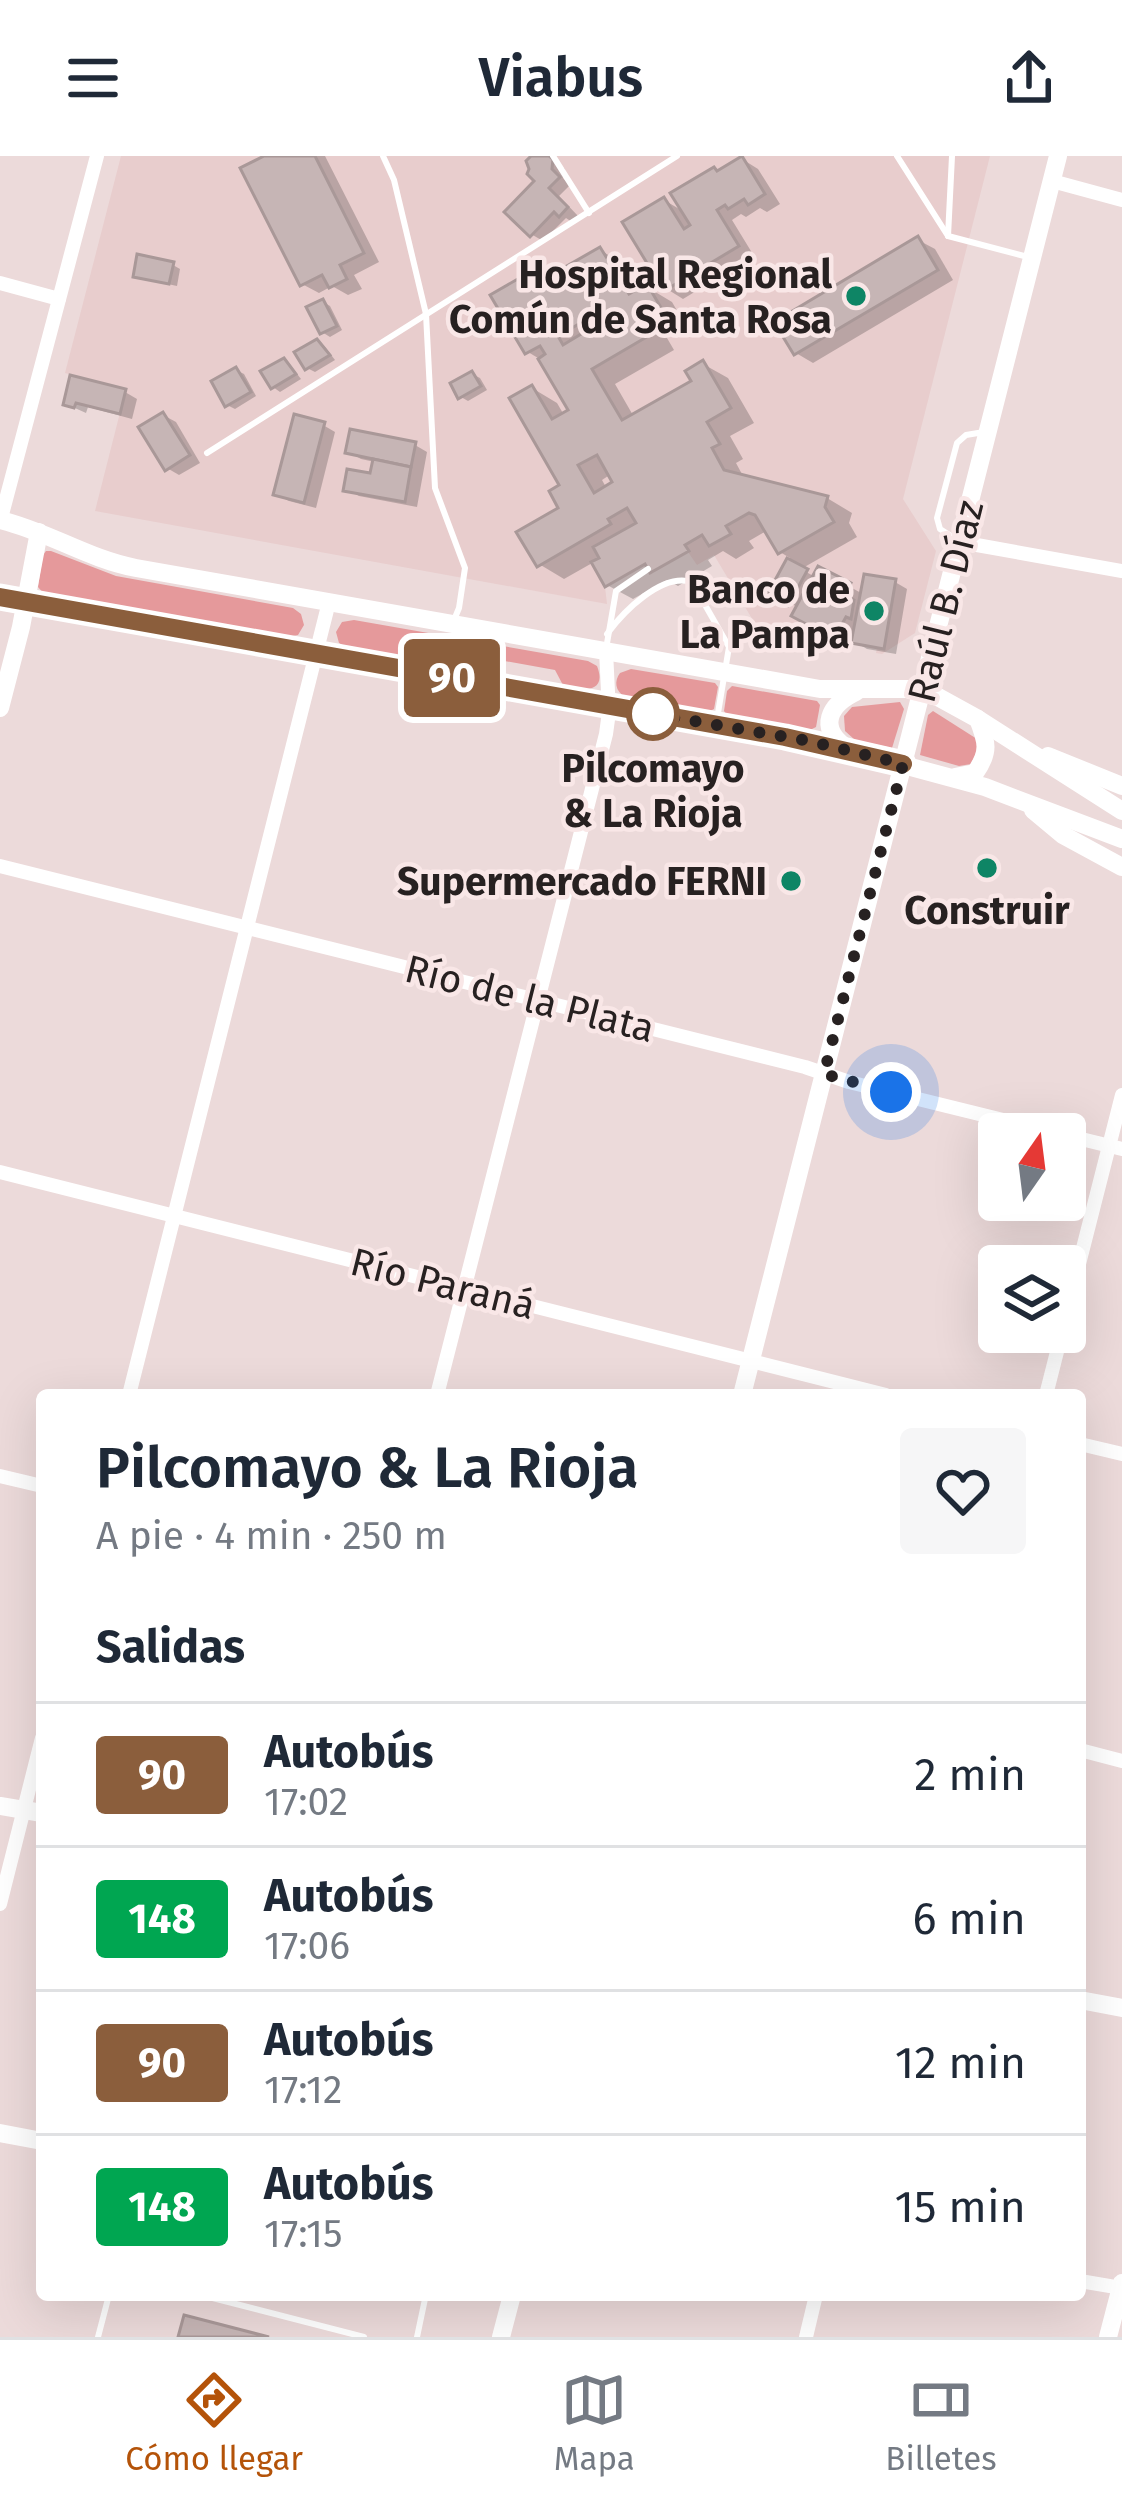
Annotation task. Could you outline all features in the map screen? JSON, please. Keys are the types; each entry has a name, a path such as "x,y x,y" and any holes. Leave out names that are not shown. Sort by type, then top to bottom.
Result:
{"main road":[{"name":"Raúl B. Díaz","path":"744,1389 1058,156"},
{"path":"0,520 126,566 452,624 607,643 813,688 921,692 979,719 1122,812"},
{"path":"0,708 38,532"},
{"path":"0,597 854,752 1020,799 1122,839"},
{"path":"854,752 835,739 829,722 837,704 860,691"},
{"path":"953,778 975,773 984,760 988,745 979,719"},
{"path":"1021,747 1122,786"},
{"path":"1020,799 1063,835 1122,867"},
{"path":"0,1805 33,1811"},
{"path":"1086,2001 1122,2008"},
{"path":"0,2133 36,2139"},
{"path":"1108,2337 1122,2286"},
{"path":"501,2337 510,2301"}],"street":[{"path":"0,520 97,156"},
{"path":"1052,181 1122,200"},
{"path":"0,283 59,299"},
{"path":"960,542 1122,571"},
{"path":"131,1389 329,602"},
{"path":"439,1389 606,734 607,643"},
{"name":"Río de la Plata","path":"0,866 978,1113"},
{"path":"1086,1249 1116,1148 1122,1095"},
{"name":"Río de la Plata","path":"1086,1141 1116,1148"},
{"name":"Río Paraná","path":"0,1172 862,1389"},
{"path":"1048,1389 1057,1353"},
{"path":"1086,1445 1122,1454"},
{"path":"0,1476 36,1485"},
{"path":"1086,1752 1122,1761"},
{"path":"0,1904 33,1811"},
{"path":"1086,2282 1122,2286"},
{"path":"806,2337 815,2301"}],"lane":[{"path":"382,156 394,180 426,314 435,488 465,568 452,624"},
{"path":"553,156 589,213"},
{"path":"208,453 677,156"},
{"path":"898,156 949,236 1032,258"},
{"path":"949,236 952,156"},
{"path":"960,542 939,527 938,515 959,440 988,432"},
{"path":"607,643 616,590 647,569"},
{"path":"607,643 633,604 673,581 686,579 727,639 716,725"},
{"path":"98,2337 107,2301"},
{"path":"224,2301 364,2337"},
{"path":"417,2337 425,2301"}],"shaded area":[{"path":"121,156 990,156 903,499 936,551 915,633 882,654 876,653 877,648 883,649 895,579 864,574 850,649 760,632 714,555 697,565 688,552 650,573 644,565 605,587 607,604 95,511 126,389 65,373"},
{"path":"46,551 116,576 293,608 304,625 298,635 288,637 44,594 38,587"},
{"path":"354,620 588,661 597,666 599,682 585,689 564,687 555,670 454,652 462,668 348,648 339,643 336,632 342,622"},
{"path":"631,669 715,683 714,709 708,712 625,697 617,689 617,679"},
{"path":"732,686 817,701 816,727 810,730 727,715 727,691"},
{"path":"900,702 904,709 892,748 855,740 845,731 844,716 852,707"},
{"path":"933,711 977,739 980,745 971,764 959,766 920,755 928,715"}],"building":[{"path":"264,156 315,156 364,253 340,265 347,279 329,288 322,275 300,286 240,168"},
{"path":"531,156 553,159 552,169 560,177 549,188 568,207 559,217 554,212 530,237 504,212 534,181 527,174 526,161"},
{"path":"742,156 765,194 748,205 744,199 717,210 739,246 664,291 622,222 664,197 684,229 690,225 670,193"},
{"name":"Hospital Regional Común de Santa Rosa","path":"918,236 938,270 794,355 774,322"},
{"path":"600,247 629,294 647,284 663,311 643,323 650,335 592,369 622,420 691,381 685,371 703,360 731,408 707,422 720,444 712,448 724,470 828,496 825,507 834,522 778,554 755,515 749,513 726,526 731,534 709,546 702,535 685,545 689,551 650,573 645,564 605,587 591,562 599,558 593,547 636,523 627,508 608,519 611,524 537,567 516,532 558,508 549,491 559,485 509,398 532,385 552,419 568,410 538,359 545,354 540,346 525,354 490,295 523,276 530,287","holes":["591,317 596,325 563,345 558,336","597,455 612,482 594,493 578,465"]},
{"path":"137,254 174,262 169,284 133,277"},
{"path":"323,299 337,326 320,334 306,307"},
{"path":"317,339 330,355 305,370 294,352"},
{"path":"284,358 296,374 271,389 260,371"},
{"path":"236,367 251,392 225,407 211,381"},
{"path":"472,371 481,386 458,399 450,383"},
{"path":"70,375 126,389 120,414 76,403 74,408 63,405"},
{"path":"163,412 190,455 165,471 138,427"},
{"path":"294,414 325,422 304,503 273,495"},
{"path":"350,429 416,442 411,467 345,453"},
{"path":"373,459 411,467 405,502 343,491 347,469 370,473"},
{"path":"787,558 808,569 788,606 767,595"},
{"path":"818,566 851,583 845,595 854,600 851,619 846,617 837,633 828,628 825,634 791,616"},
{"name":"Banco de La Pampa","path":"864,574 896,579 884,649 851,643"},
{"path":"184,2315 269,2337 178,2337"}],"bus line":[{"name":"90","path":"0,597 785,737 903,764"}],"place":[{"name":"Hospital Regional Común de Santa Rosa","path":"856,296"},
{"name":"Banco de La Pampa","path":"874,611"},
{"name":"Pilcomayo & La Rioja","path":"653,714"},
{"name":"Construir","path":"987,868"},
{"name":"Supermercado FERNI","path":"791,881"}],"route":[{"path":"653,714 809,741 903,764 824,1074 891,1092"}]}
